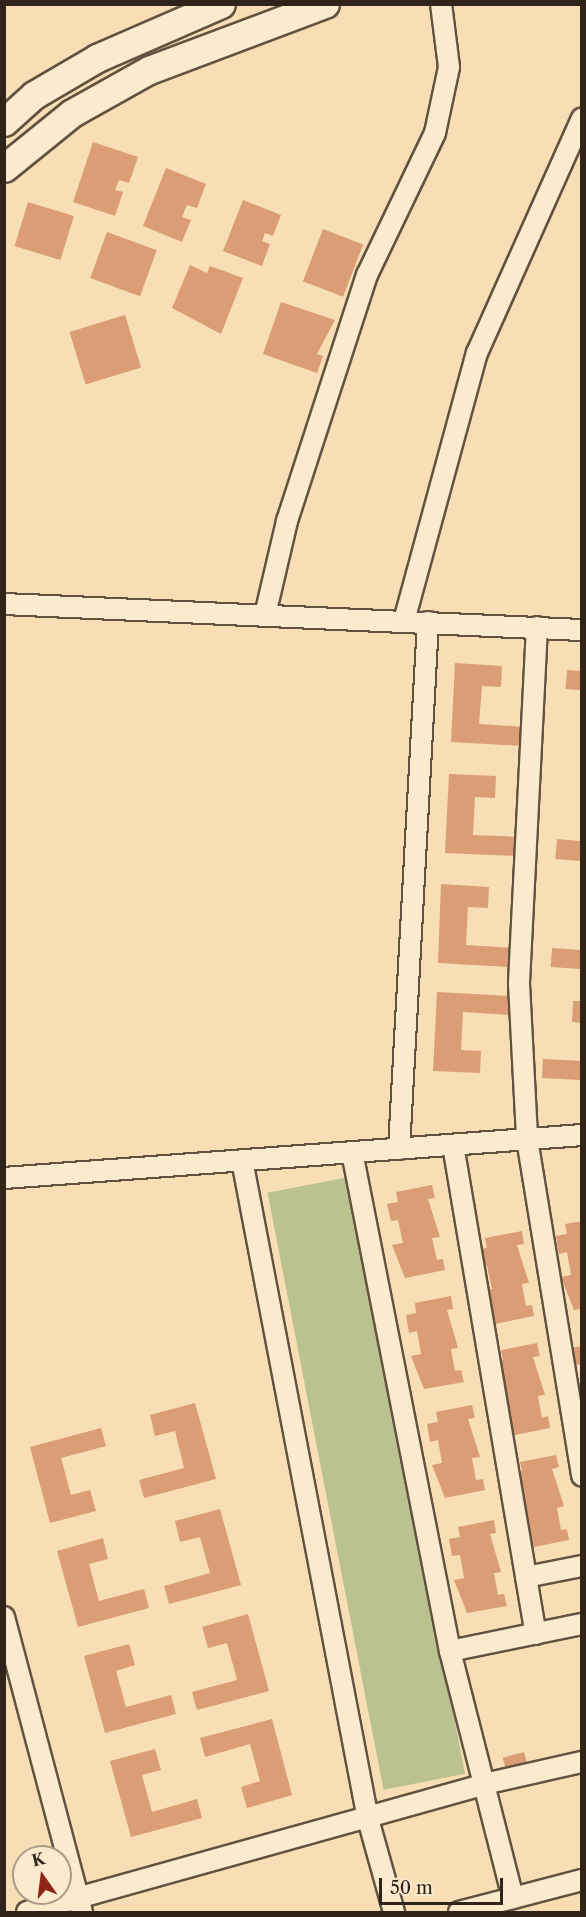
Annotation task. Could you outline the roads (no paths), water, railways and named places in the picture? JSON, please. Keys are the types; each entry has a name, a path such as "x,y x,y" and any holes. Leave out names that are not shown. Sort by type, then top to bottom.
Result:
{"street":[{"path":"4,122 34,95 97,58 221,4"},
{"path":"4,168 72,113 149,70 325,4"},
{"path":"266,615 287,521 367,275 435,134 449,68 441,4"},
{"path":"404,621 477,353 582,118"},
{"path":"4,604 582,630"},
{"path":"399,1149 428,622"},
{"path":"537,627 519,984 527,1139 582,1476"},
{"path":"4,1178 582,1135"},
{"path":"453,1145 536,1634"},
{"path":"352,1152 450,1651 513,1898"},
{"path":"242,1160 368,1819 394,1912"},
{"path":"526,1577 582,1566"},
{"path":"4,1617 80,1905"},
{"path":"450,1651 582,1624"},
{"path":"27,1912 80,1905 484,1784 582,1762"},
{"path":"459,1912 582,1880"}]}
